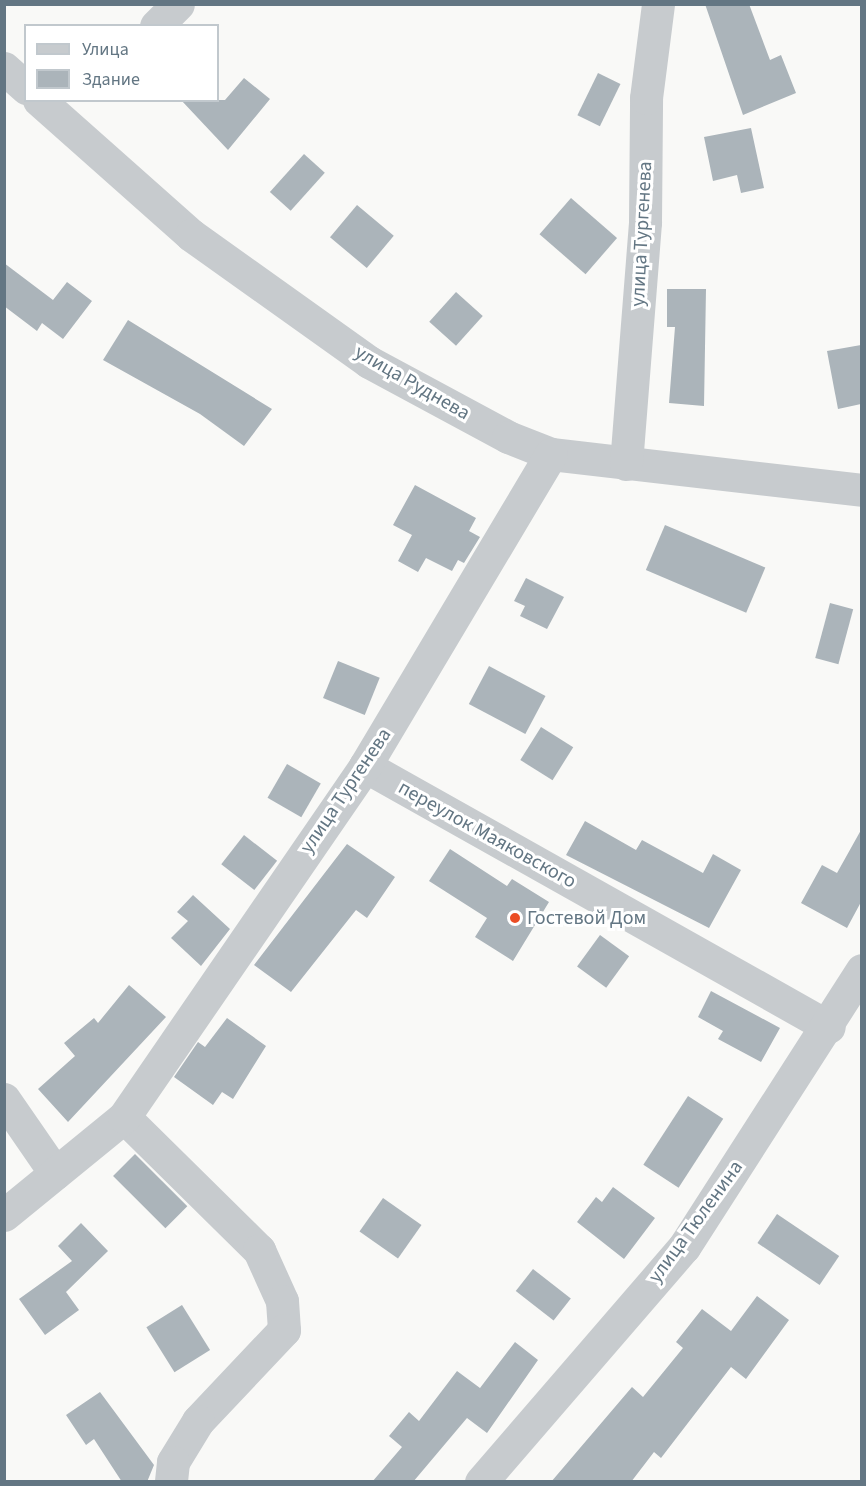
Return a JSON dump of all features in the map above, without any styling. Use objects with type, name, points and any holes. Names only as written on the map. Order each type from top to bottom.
[{"type":"street","points":[[158,24],[178,4]]},
{"type":"street","name":"улица Тургенева","points":[[626,464],[645,222],[646,98],[658,4]]},
{"type":"street","points":[[4,68],[24,86]]},
{"type":"street","name":"улица Руднева","points":[[58,106],[191,235],[369,362],[551,454],[861,490]]},
{"type":"street","name":"улица Тургенева","points":[[4,1215],[124,1117],[365,766],[551,454]]},
{"type":"street","name":"переулок Маяковского","points":[[365,766],[829,1027]]},
{"type":"street","name":"улица Тюленина","points":[[481,1482],[684,1247],[829,1027],[861,970]]},
{"type":"street","points":[[4,1099],[55,1173]]},
{"type":"street","points":[[124,1117],[260,1250],[282,1300],[284,1330],[198,1421],[173,1462],[171,1482]]},
{"type":"building","points":[[705,4],[749,4],[770,60],[781,55],[796,93],[743,115]]},
{"type":"building","points":[[598,73],[620,84],[600,126],[577,115]]},
{"type":"building","points":[[244,78],[270,99],[228,150],[183,102],[225,100]]},
{"type":"building","points":[[751,128],[764,188],[741,193],[737,175],[713,181],[704,137]]},
{"type":"building","points":[[304,154],[325,173],[291,211],[270,192]]},
{"type":"building","points":[[571,198],[617,238],[586,274],[540,234]]},
{"type":"building","points":[[357,205],[394,236],[367,268],[330,237]]},
{"type":"building","points":[[4,263],[53,300],[67,282],[92,301],[63,339],[42,323],[37,331],[4,306]]},
{"type":"building","points":[[667,289],[706,289],[704,406],[669,403],[675,327],[667,327]]},
{"type":"building","points":[[456,292],[483,316],[456,346],[429,322]]},
{"type":"building","points":[[128,320],[272,409],[244,446],[200,414],[103,360]]},
{"type":"building","points":[[861,345],[861,404],[838,409],[827,351]]},
{"type":"building","points":[[415,485],[476,518],[469,531],[480,537],[464,563],[458,560],[452,571],[426,558],[418,572],[398,561],[412,535],[393,525]]},
{"type":"building","points":[[665,525],[765,568],[746,613],[646,570]]},
{"type":"building","points":[[526,578],[564,597],[547,629],[520,616],[525,606],[514,601]]},
{"type":"building","points":[[830,603],[853,609],[838,664],[815,658]]},
{"type":"building","points":[[338,661],[380,678],[365,715],[323,698]]},
{"type":"building","points":[[489,666],[546,696],[525,734],[469,704]]},
{"type":"building","points":[[541,727],[573,747],[553,780],[520,760]]},
{"type":"building","points":[[287,764],[321,784],[301,817],[268,798]]},
{"type":"building","points":[[585,821],[636,850],[642,840],[703,873],[713,854],[741,870],[709,928],[566,855]]},
{"type":"building","points":[[861,830],[861,902],[847,928],[801,903],[822,865],[837,873]]},
{"type":"building","points":[[244,835],[277,861],[254,890],[221,864]]},
{"type":"building","points":[[347,844],[395,877],[367,918],[356,910],[291,992],[254,965]]},
{"type":"building","points":[[450,849],[507,886],[512,879],[549,902],[513,961],[475,937],[487,918],[429,881]]},
{"type":"building","points":[[193,895],[230,929],[201,966],[171,938],[188,921],[177,912]]},
{"type":"building","points":[[600,935],[629,956],[606,988],[577,967]]},
{"type":"building","points":[[129,985],[166,1017],[68,1122],[38,1089],[75,1056],[64,1043],[94,1018],[98,1023]]},
{"type":"building","points":[[711,991],[780,1028],[761,1062],[718,1039],[723,1031],[698,1017]]},
{"type":"building","points":[[227,1018],[266,1046],[233,1099],[222,1092],[213,1105],[174,1077],[198,1042],[205,1047]]},
{"type":"building","points":[[688,1096],[723,1119],[679,1188],[643,1165]]},
{"type":"building","points":[[135,1154],[187,1206],[165,1228],[113,1176]]},
{"type":"building","points":[[613,1187],[655,1218],[624,1259],[577,1222],[596,1197],[602,1202]]},
{"type":"building","points":[[383,1198],[422,1225],[398,1259],[359,1232]]},
{"type":"building","points":[[777,1214],[839,1256],[820,1285],[757,1243]]},
{"type":"building","points":[[81,1223],[108,1251],[66,1292],[79,1310],[45,1335],[19,1299],[72,1261],[58,1246]]},
{"type":"building","points":[[533,1269],[571,1299],[554,1321],[516,1291]]},
{"type":"building","points":[[757,1296],[789,1320],[746,1379],[731,1367],[661,1458],[654,1452],[631,1482],[551,1482],[632,1387],[643,1397],[683,1348],[676,1342],[702,1309],[731,1331]]},
{"type":"building","points":[[182,1305],[210,1350],[174,1372],[146,1327]]},
{"type":"building","points":[[515,1342],[538,1360],[487,1433],[467,1418],[413,1482],[372,1482],[402,1447],[389,1436],[409,1412],[419,1421],[457,1371],[480,1388]]},
{"type":"building","points":[[100,1392],[154,1465],[147,1482],[122,1482],[94,1439],[86,1445],[66,1415]]},
{"type":"place","name":"Гостевой Дом","points":[[515,918]]}]
